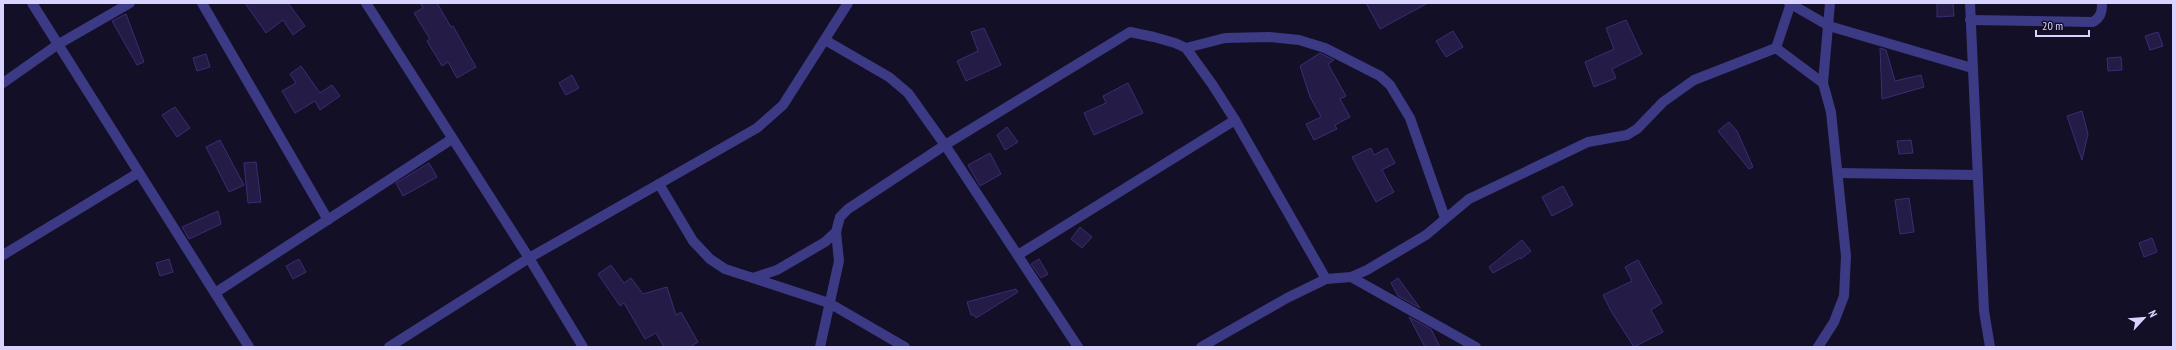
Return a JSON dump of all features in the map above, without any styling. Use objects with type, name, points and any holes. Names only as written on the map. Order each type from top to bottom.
[{"type":"street","points":[[32,3],[57,45],[249,347]]},
{"type":"street","points":[[3,83],[57,45],[130,3]]},
{"type":"street","points":[[202,3],[328,220]]},
{"type":"street","points":[[366,3],[529,258],[583,347]]},
{"type":"street","points":[[389,347],[529,258],[756,128],[783,105],[848,3]]},
{"type":"street","points":[[1776,48],[1790,3],[1829,26],[1972,68]]},
{"type":"street","points":[[1818,347],[1834,322],[1844,296],[1846,256],[1831,112],[1823,82],[1830,3]]},
{"type":"street","points":[[1970,3],[1984,311],[1990,347]]},
{"type":"street","points":[[1970,20],[2093,22],[2098,19],[2102,13],[2102,3]]},
{"type":"street","points":[[820,347],[839,261],[836,232],[840,217],[848,209],[945,145],[1130,32],[1141,33],[1186,48],[1212,84],[1235,120],[1326,279]]},
{"type":"street","points":[[1186,48],[1225,38],[1269,37],[1299,40],[1325,48],[1380,76],[1390,85],[1410,118],[1445,218]]},
{"type":"street","points":[[825,40],[889,77],[908,93],[945,145],[1078,347]]},
{"type":"street","points":[[1776,48],[1823,82]]},
{"type":"street","points":[[1201,347],[1287,298],[1326,279],[1351,277],[1386,260],[1426,235],[1469,199],[1588,142],[1627,135],[1637,128],[1663,102],[1694,80],[1776,48]]},
{"type":"street","points":[[1018,255],[1235,120]]},
{"type":"street","points":[[215,293],[452,139]]},
{"type":"street","points":[[3,255],[138,173]]},
{"type":"street","points":[[1838,173],[1977,175]]},
{"type":"street","points":[[659,184],[692,241],[710,259],[725,269],[829,303],[905,347]]},
{"type":"street","points":[[753,278],[777,270],[816,248],[836,232]]},
{"type":"street","points":[[1351,277],[1476,347]]},
{"type":"building","points":[[245,3],[288,3],[305,26],[293,35],[283,20],[266,33]]},
{"type":"building","points":[[420,3],[437,3],[451,27],[453,26],[476,67],[457,78],[448,62],[442,66],[427,41],[430,39],[414,13],[423,8]]},
{"type":"building","points":[[1366,3],[1428,3],[1380,29]]},
{"type":"building","points":[[1937,3],[1953,3],[1954,16],[1937,17]]},
{"type":"building","points":[[126,14],[144,62],[137,65],[112,21]]},
{"type":"building","points":[[1626,20],[1642,54],[1612,69],[1616,78],[1594,87],[1585,62],[1614,49],[1606,28]]},
{"type":"building","points":[[984,28],[1001,65],[966,81],[957,61],[978,51],[971,32]]},
{"type":"building","points":[[1453,31],[1463,47],[1446,57],[1436,41]]},
{"type":"building","points":[[2158,32],[2163,46],[2150,50],[2145,36]]},
{"type":"building","points":[[1880,48],[1886,50],[1895,81],[1921,75],[1924,87],[1882,99]]},
{"type":"building","points":[[1320,53],[1334,60],[1328,64],[1346,96],[1340,99],[1350,117],[1335,125],[1337,129],[1314,140],[1306,124],[1321,117],[1310,97],[1300,66]]},
{"type":"building","points":[[206,54],[210,67],[197,71],[193,58]]},
{"type":"building","points":[[2121,57],[2122,70],[2108,71],[2107,58]]},
{"type":"building","points":[[301,66],[320,93],[332,85],[340,96],[320,110],[315,101],[295,113],[282,91],[296,83],[290,74]]},
{"type":"building","points":[[572,75],[579,88],[566,95],[559,83]]},
{"type":"building","points":[[1128,83],[1143,113],[1094,135],[1084,113],[1106,103],[1103,96]]},
{"type":"building","points":[[175,107],[190,128],[177,137],[162,115]]},
{"type":"building","points":[[2082,111],[2088,134],[2082,160],[2067,116]]},
{"type":"building","points":[[1729,122],[1737,131],[1753,167],[1749,169],[1718,131]]},
{"type":"building","points":[[1007,127],[1018,142],[1005,150],[997,135]]},
{"type":"building","points":[[220,140],[244,185],[229,192],[206,147]]},
{"type":"building","points":[[1911,140],[1913,153],[1899,154],[1897,141]]},
{"type":"building","points":[[1371,148],[1374,155],[1387,148],[1395,163],[1382,170],[1394,192],[1376,202],[1352,157]]},
{"type":"building","points":[[990,153],[1001,174],[980,186],[968,165]]},
{"type":"building","points":[[256,162],[261,202],[248,203],[244,163]]},
{"type":"building","points":[[429,163],[437,177],[403,196],[396,183]]},
{"type":"building","points":[[1563,186],[1573,205],[1552,216],[1542,197]]},
{"type":"building","points":[[1909,198],[1914,232],[1900,234],[1895,200]]},
{"type":"building","points":[[218,211],[221,224],[189,239],[182,227]]},
{"type":"building","points":[[1080,227],[1092,237],[1082,248],[1071,239]]},
{"type":"building","points":[[2152,238],[2157,252],[2144,257],[2139,243]]},
{"type":"building","points":[[1522,240],[1531,251],[1521,259],[1520,258],[1493,273],[1489,267]]},
{"type":"building","points":[[169,259],[173,272],[160,276],[156,263]]},
{"type":"building","points":[[299,259],[306,272],[293,279],[286,266]]},
{"type":"building","points":[[1039,259],[1048,274],[1041,278],[1031,264]]},
{"type":"building","points":[[1638,260],[1662,303],[1651,310],[1663,332],[1634,347],[1611,311],[1603,295],[1632,281],[1625,267]]},
{"type":"building","points":[[611,265],[624,283],[631,278],[643,294],[667,287],[676,315],[681,312],[698,342],[690,347],[664,347],[656,333],[645,339],[624,303],[620,306],[598,274]]},
{"type":"building","points":[[1398,278],[1420,308],[1398,296],[1391,283]]},
{"type":"building","points":[[1016,289],[1018,292],[976,318],[974,315],[971,315],[967,302]]},
{"type":"building","points":[[1409,317],[1431,329],[1440,347],[1425,347]]}]
